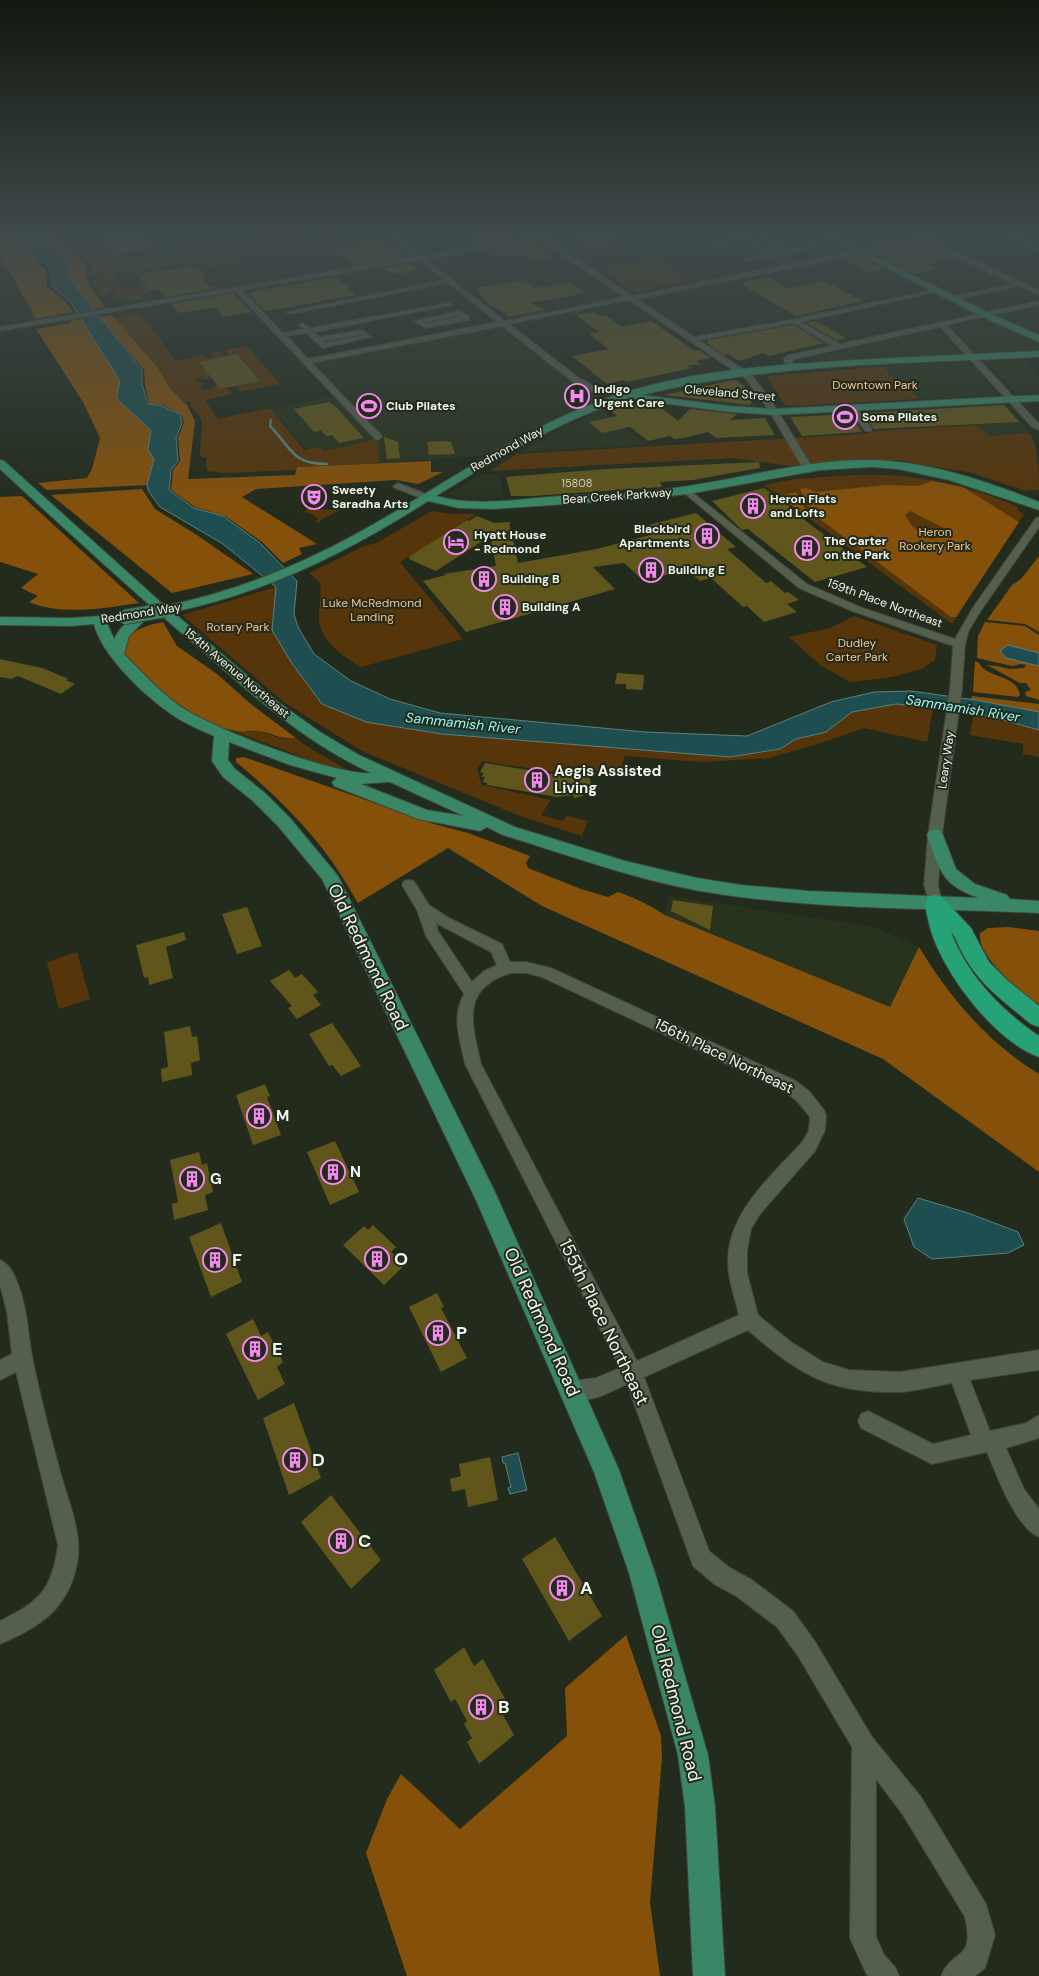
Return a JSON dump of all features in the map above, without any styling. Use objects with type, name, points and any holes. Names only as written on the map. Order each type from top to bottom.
[{"type":"highway","points":[[935,902],[964,933],[970,948],[988,974],[999,986],[1039,1018]]},
{"type":"highway","points":[[935,902],[941,932],[946,945],[969,982],[998,1016],[1039,1048]]},
{"type":"main road","points":[[1017,329],[1039,339]]},
{"type":"main road","name":"Redmond Way","points":[[165,610],[193,604],[267,582],[334,551],[543,429],[603,404],[629,396],[690,380],[742,372],[792,367],[1039,354]]},
{"type":"main road","name":"Cleveland Street","points":[[629,396],[736,410],[774,412],[1039,398]]},
{"type":"main road","name":"154th Avenue Northeast","points":[[0,463],[130,582],[273,705],[350,757],[509,831],[624,867],[717,887],[809,897],[1034,906]]},
{"type":"main road","name":"Bear Creek Parkway","points":[[426,497],[452,505],[481,506],[687,491],[772,474],[808,470],[909,468],[947,474],[1039,506]]},
{"type":"main road","points":[[117,654],[118,642],[131,620],[165,610]]},
{"type":"main road","points":[[100,620],[103,633],[117,654],[146,685],[172,708],[222,734],[296,761],[360,779],[392,777]]},
{"type":"main road","name":"Redmond Way","points":[[0,621],[34,623],[131,620]]},
{"type":"main road","name":"Old Redmond Road","points":[[222,734],[220,760],[224,767],[259,796],[284,822],[329,876],[486,1197],[606,1470],[630,1534],[686,1724],[696,1774],[700,1807],[709,1976]]},
{"type":"main road","points":[[296,761],[324,776],[424,815],[509,831]]},
{"type":"main road","points":[[935,835],[949,872],[956,879],[970,888],[1034,906]]},
{"type":"street","points":[[276,329],[378,437]]},
{"type":"street","points":[[282,335],[312,329]]},
{"type":"street","points":[[307,362],[477,329]]},
{"type":"street","points":[[511,329],[576,380],[588,386],[629,396]]},
{"type":"street","points":[[678,329],[754,382],[808,470]]},
{"type":"street","points":[[693,339],[748,329]]},
{"type":"street","points":[[808,329],[840,347]]},
{"type":"street","points":[[792,367],[787,361],[789,358],[922,329]]},
{"type":"street","points":[[946,329],[1037,426],[1034,430],[1039,437]]},
{"type":"street","points":[[308,330],[323,346],[368,337],[362,332],[318,340]]},
{"type":"street","points":[[588,386],[600,398],[603,404]]},
{"type":"street","points":[[852,408],[868,429]]},
{"type":"street","points":[[398,486],[426,497]]},
{"type":"street","name":"159th Place Northeast","points":[[687,491],[787,574],[808,589],[856,609],[959,644]]},
{"type":"street","name":"Leary Way","points":[[935,902],[931,885],[935,835],[952,721],[959,644],[964,630],[977,609],[1039,520]]},
{"type":"street","points":[[409,885],[424,909],[431,932],[471,991],[479,981],[497,972],[497,948],[444,922],[424,909]]},
{"type":"street","name":"156th Place Northeast","points":[[497,972],[519,966],[546,972],[790,1086],[803,1096],[818,1115],[817,1130],[809,1146],[754,1208],[743,1227],[738,1251],[738,1274],[750,1320]]},
{"type":"street","name":"155th Place Northeast","points":[[471,991],[464,1020],[473,1064],[633,1373],[701,1558],[722,1576],[751,1593],[785,1619],[806,1648],[864,1745],[912,1806],[977,1913],[982,1935],[976,1958],[954,1976]]},
{"type":"street","points":[[0,1269],[6,1276],[11,1291],[22,1360],[69,1545],[67,1570],[55,1595],[40,1612],[0,1633]]},
{"type":"street","points":[[572,1391],[597,1388],[750,1320],[784,1349],[818,1370],[849,1380],[900,1382],[1039,1360]]},
{"type":"street","points":[[0,1370],[22,1360]]},
{"type":"street","points":[[958,1373],[989,1442],[1017,1496],[1039,1526]]},
{"type":"street","points":[[868,1421],[932,1454],[1031,1432],[1039,1424]]},
{"type":"street","points":[[864,1745],[863,1938],[875,1964],[886,1976]]},
{"type":"shaded area","points":[[478,329],[512,329],[603,401],[495,455],[321,467],[272,409],[338,395],[307,362]]},
{"type":"shaded area","points":[[955,329],[1008,329],[1039,344],[1039,350],[974,352]]},
{"type":"shaded area","points":[[1027,329],[1039,329],[1039,335]]},
{"type":"shaded area","points":[[935,330],[941,331],[961,354],[813,362],[809,358]]},
{"type":"shaded area","points":[[1020,359],[1039,376],[1039,393],[1016,394],[989,364],[995,360]]},
{"type":"shaded area","points":[[965,362],[973,366],[997,396],[918,399],[909,389],[892,377],[883,366]]},
{"type":"shaded area","points":[[1004,404],[1030,433],[990,436],[976,425],[979,424],[965,406]]},
{"type":"shaded area","points":[[600,409],[647,445],[520,452]]},
{"type":"shaded area","points":[[499,474],[504,499],[468,500],[448,494],[479,475]]},
{"type":"shaded area","points":[[669,896],[874,927],[919,947],[890,1007],[665,915]]},
{"type":"green space","points":[[36,329],[88,329],[120,381],[117,396],[151,430],[148,450],[154,459],[147,485],[47,490],[38,483],[87,478],[92,469],[100,438],[83,402]]},
{"type":"green space","points":[[110,329],[124,329],[158,368],[169,387],[187,405],[195,421],[188,479],[295,475],[297,467],[431,461],[431,472],[443,472],[418,484],[396,480],[256,489],[242,497],[317,544],[299,548],[302,554],[283,563],[262,542],[225,516],[195,507],[171,490],[173,470],[180,461],[178,438],[184,422],[181,414],[163,405],[149,404],[144,370]]},
{"type":"green space","points":[[125,329],[153,329],[176,361],[203,355],[207,359],[213,358],[209,353],[219,351],[223,356],[229,355],[225,350],[247,346],[280,384],[241,392],[236,386],[260,381],[237,354],[199,362],[212,379],[196,379],[198,382],[204,383],[201,386],[204,390],[212,388],[217,384],[220,389],[227,388],[232,394],[205,400],[218,419],[270,408],[304,450],[320,447],[324,451],[377,439],[380,463],[297,467],[296,470],[223,473],[207,471],[206,458],[200,456],[202,422],[199,415],[189,405],[192,402],[185,402],[169,387],[158,368]]},
{"type":"green space","name":"Downtown Park","points":[[890,366],[885,368],[892,377],[896,377],[903,384],[906,384],[905,382],[923,387],[910,390],[919,399],[788,406],[785,405],[766,376]]},
{"type":"green space","points":[[976,425],[990,436],[1030,433],[1037,453],[1039,490],[1025,491],[972,473],[898,460],[856,460],[790,466],[733,458],[490,471],[517,454],[863,434],[875,431]]},
{"type":"green space","name":"Heron Rookery Park","points":[[853,475],[896,476],[937,481],[997,498],[1017,506],[1018,510],[1024,514],[952,624],[764,485],[795,479]]},
{"type":"green space","name":"Heron Rookery Park","points":[[932,481],[963,487],[1019,522],[956,617],[951,617],[813,514],[800,489],[807,488],[815,492],[886,485],[918,486]],"holes":[[[910,511],[946,529],[949,536],[931,539],[912,526],[905,515]]]},
{"type":"green space","points":[[142,489],[155,509],[197,535],[253,574],[172,593],[51,495]]},
{"type":"green space","points":[[796,492],[811,520],[779,496]]},
{"type":"green space","points":[[22,496],[139,603],[98,609],[69,610],[55,609],[29,602],[38,596],[21,588],[38,574],[0,562],[0,497]]},
{"type":"green space","points":[[351,504],[356,507],[349,505],[319,521],[321,524],[314,521],[319,519],[307,512],[301,513],[311,508],[312,510],[341,509],[341,506]]},
{"type":"green space","name":"Luke McRedmond Landing","points":[[432,511],[450,514],[476,514],[400,562],[463,639],[361,667],[340,653],[323,634],[319,618],[320,583],[309,573],[364,546],[376,543]]},
{"type":"green space","points":[[1039,556],[1039,632],[1025,624],[987,620],[1012,585],[1021,579]]},
{"type":"green space","name":"Rotary Park","points":[[276,587],[272,630],[322,704],[780,749],[796,739],[826,732],[852,712],[896,704],[933,708],[927,742],[864,728],[769,758],[702,762],[625,756],[619,775],[591,770],[552,772],[482,761],[477,770],[482,785],[551,800],[541,815],[563,821],[567,816],[588,821],[582,836],[520,816],[362,751],[285,703],[182,615]]},
{"type":"green space","name":"Dudley Carter Park","points":[[854,616],[937,645],[935,660],[922,669],[892,677],[850,682],[820,665],[789,637],[830,628]]},
{"type":"green space","points":[[163,622],[177,646],[217,674],[252,705],[296,738],[285,738],[259,731],[238,732],[221,727],[174,701],[145,677],[124,653],[126,638],[143,627]]},
{"type":"green space","points":[[985,622],[1025,626],[1039,635],[1039,653],[1007,645],[1007,658],[1039,666],[1039,700],[1026,696],[1025,692],[1031,690],[1026,683],[1020,683],[987,665],[1009,669],[1024,668],[1026,665],[1012,666],[977,658],[978,636]]},
{"type":"green space","points":[[975,661],[989,672],[1010,681],[1018,689],[1020,695],[1018,697],[973,692]]},
{"type":"green space","points":[[972,696],[1039,704],[1039,712],[971,699]]},
{"type":"green space","points":[[974,712],[1039,730],[1039,757],[1023,754],[1023,744],[970,735]]},
{"type":"green space","points":[[259,731],[283,739],[296,738],[353,773],[326,766],[236,732]]},
{"type":"green space","points":[[244,757],[530,856],[526,863],[528,868],[581,889],[608,897],[618,892],[624,894],[665,915],[890,1007],[919,947],[944,984],[971,1018],[1020,1062],[1039,1074],[1039,1172],[883,1059],[542,906],[448,848],[358,903],[335,865],[311,834],[274,795],[236,762],[236,758]]},
{"type":"green space","points":[[1008,927],[1039,931],[1039,1005],[1012,983],[985,953],[980,933],[988,928]]},
{"type":"green space","points":[[77,952],[90,999],[59,1009],[47,962]]},
{"type":"green space","points":[[626,1635],[661,1736],[662,1757],[650,1903],[660,1976],[407,1976],[366,1853],[387,1799],[401,1774],[460,1829],[567,1736],[565,1688]]},
{"type":"water","name":"Sammamish River","points":[[88,329],[110,329],[142,370],[142,384],[148,404],[162,406],[180,414],[182,423],[176,438],[178,461],[171,470],[169,490],[194,508],[223,516],[260,543],[297,581],[294,614],[298,627],[314,654],[351,681],[390,699],[440,713],[645,732],[747,736],[831,702],[874,692],[911,691],[976,700],[1039,712],[1039,730],[974,712],[896,704],[852,712],[826,732],[796,739],[780,749],[730,757],[442,734],[366,722],[322,704],[291,662],[272,630],[276,587],[223,544],[160,507],[149,492],[147,485],[154,459],[148,450],[151,430],[119,401],[117,396],[120,381]]},
{"type":"water","points":[[1008,645],[1039,653],[1039,666],[1006,658],[1000,651]]},
{"type":"water","points":[[918,1198],[968,1213],[1018,1232],[1024,1245],[1008,1253],[932,1259],[914,1247],[904,1219]]},
{"type":"water","points":[[518,1453],[527,1490],[510,1494],[508,1488],[511,1487],[502,1457]]},
{"type":"building","points":[[595,329],[663,329],[695,351],[699,350],[711,358],[696,361],[701,364],[686,366],[692,368],[626,382],[624,380],[607,384],[572,356],[609,349],[589,334],[599,332]]},
{"type":"building","points":[[770,329],[801,329],[824,343],[769,356],[763,353],[740,361],[728,354],[724,355],[707,343],[708,340]]},
{"type":"building","points":[[817,329],[830,329],[846,338],[837,340]]},
{"type":"building","points":[[237,354],[260,381],[220,389],[199,362]]},
{"type":"building","points":[[733,380],[738,381],[746,388],[752,403],[749,405],[664,395]]},
{"type":"building","points":[[329,402],[336,407],[364,438],[339,443],[332,435],[326,436],[321,430],[314,432],[294,409]]},
{"type":"building","points":[[641,402],[656,404],[678,421],[690,409],[737,414],[730,420],[765,418],[775,435],[716,438],[708,432],[684,438],[674,439],[670,436],[648,441],[630,427],[602,433],[589,422],[617,416],[609,410]]},
{"type":"building","points":[[1004,405],[1019,422],[874,429],[862,413]]},
{"type":"building","points":[[850,414],[862,432],[802,436],[790,417]]},
{"type":"building","points":[[384,437],[398,442],[400,458],[387,459]]},
{"type":"building","points":[[427,442],[451,442],[455,454],[429,455]]},
{"type":"building","points":[[759,462],[760,468],[693,480],[660,482],[662,487],[532,496],[511,496],[506,477],[606,469]]},
{"type":"building","name":"The Carter on the Park","points":[[764,488],[867,567],[815,582],[748,529],[742,530],[712,501]]},
{"type":"building","points":[[696,513],[736,547],[727,549],[766,583],[771,581],[785,593],[788,592],[799,600],[787,604],[797,612],[764,622],[747,606],[743,607],[711,578],[700,581],[687,569],[644,581],[624,563],[593,567],[615,589],[466,632],[423,581],[446,575],[443,574],[496,566],[490,536],[436,571],[408,557],[467,520],[469,521],[477,516],[494,523],[512,522],[509,523],[518,563],[597,549],[650,535],[641,527]]},
{"type":"building","points":[[0,659],[42,668],[69,679],[66,680],[75,684],[61,694],[18,676],[11,679],[0,677]]},
{"type":"building","points":[[617,673],[644,675],[643,690],[626,689],[626,684],[615,684]]},
{"type":"building","name":"Aegis Assisted Living","points":[[485,763],[553,774],[587,771],[594,791],[588,791],[583,796],[574,798],[573,795],[557,797],[487,785],[487,783],[483,782],[485,777],[481,777],[484,773],[480,772]]},
{"type":"building","points":[[673,900],[713,906],[710,930],[671,911]]},
{"type":"building","points":[[247,907],[262,946],[237,954],[222,914]]},
{"type":"building","points":[[184,932],[186,940],[166,947],[173,978],[149,985],[148,977],[144,978],[136,945]]},
{"type":"building","points":[[289,970],[295,978],[302,974],[318,992],[313,995],[321,1005],[297,1019],[288,1008],[292,1006],[270,981]]},
{"type":"building","points":[[332,1023],[361,1066],[341,1076],[332,1065],[329,1066],[309,1034]]},
{"type":"building","points":[[190,1026],[192,1037],[197,1036],[200,1060],[191,1063],[192,1075],[162,1082],[161,1069],[168,1067],[164,1032]]},
{"type":"building","name":"M","points":[[265,1084],[270,1096],[267,1097],[281,1135],[253,1145],[236,1095]]},
{"type":"building","name":"N","points":[[335,1141],[359,1192],[330,1205],[307,1152]]},
{"type":"building","name":"G","points":[[199,1152],[202,1165],[207,1163],[213,1192],[205,1195],[208,1210],[174,1220],[172,1204],[178,1202],[170,1160]]},
{"type":"building","name":"F","points":[[221,1223],[242,1282],[211,1297],[189,1237]]},
{"type":"building","name":"O","points":[[373,1225],[396,1247],[391,1252],[405,1265],[384,1285],[343,1245],[364,1226],[368,1230]]},
{"type":"building","name":"P","points":[[437,1293],[444,1307],[441,1308],[467,1358],[441,1372],[409,1307]]},
{"type":"building","name":"E","points":[[253,1319],[261,1336],[268,1332],[283,1362],[277,1367],[285,1384],[258,1400],[226,1334]]},
{"type":"building","name":"D","points":[[294,1403],[321,1478],[289,1495],[263,1418]]},
{"type":"building","points":[[490,1457],[498,1500],[468,1507],[465,1489],[452,1492],[450,1479],[461,1476],[459,1464]]},
{"type":"building","name":"C","points":[[331,1495],[381,1560],[351,1589],[301,1522]]},
{"type":"building","name":"A","points":[[555,1537],[602,1616],[569,1641],[522,1559]]},
{"type":"building","name":"B","points":[[464,1647],[474,1666],[483,1659],[508,1704],[500,1710],[514,1735],[479,1764],[467,1742],[472,1738],[464,1724],[467,1721],[455,1699],[451,1702],[434,1670]]},
{"type":"waterway","points":[[271,420],[270,426],[299,458],[315,463],[327,464]]},
{"type":"place","name":"Indigo Urgent Care","points":[[577,396]]},
{"type":"place","name":"Club Pilates","points":[[369,406]]},
{"type":"place","name":"Soma Pilates","points":[[845,417]]},
{"type":"place","name":"Sweety Saradha Arts","points":[[314,497]]},
{"type":"place","name":"Heron Flats and Lofts","points":[[753,506]]},
{"type":"place","name":"Blackbird Apartments","points":[[707,536]]},
{"type":"place","name":"Hyatt House - Redmond","points":[[456,542]]},
{"type":"place","name":"The Carter on the Park","points":[[807,548]]},
{"type":"place","name":"Building E","points":[[651,570]]},
{"type":"place","name":"Building B","points":[[484,579]]},
{"type":"place","name":"Building A","points":[[505,607]]},
{"type":"place","name":"Aegis Assisted Living","points":[[537,780]]},
{"type":"place","name":"M","points":[[259,1116]]},
{"type":"place","name":"N","points":[[333,1172]]},
{"type":"place","name":"G","points":[[192,1179]]},
{"type":"place","name":"O","points":[[377,1259]]},
{"type":"place","name":"F","points":[[215,1260]]},
{"type":"place","name":"P","points":[[438,1333]]},
{"type":"place","name":"E","points":[[255,1349]]},
{"type":"place","name":"D","points":[[295,1460]]},
{"type":"place","name":"C","points":[[341,1541]]},
{"type":"place","name":"A","points":[[562,1588]]},
{"type":"place","name":"B","points":[[481,1707]]}]
